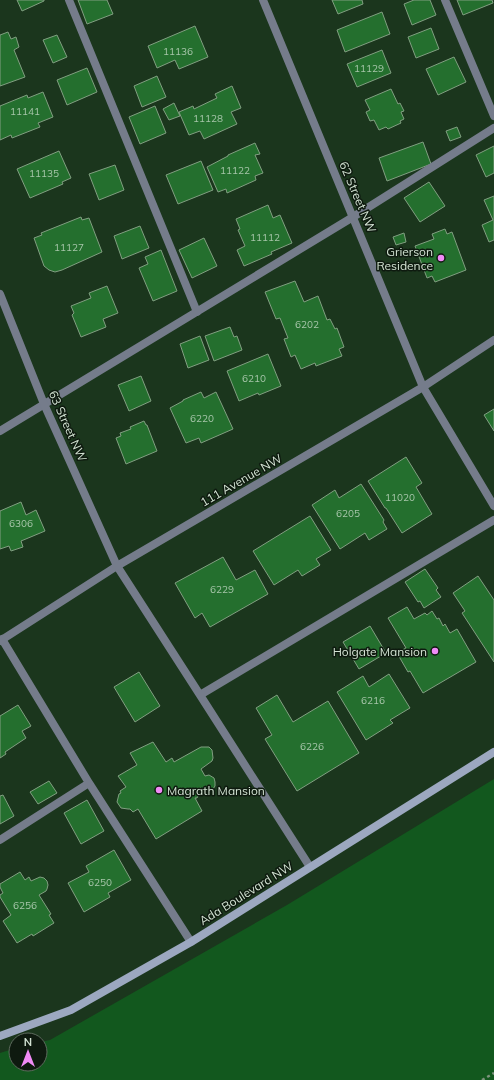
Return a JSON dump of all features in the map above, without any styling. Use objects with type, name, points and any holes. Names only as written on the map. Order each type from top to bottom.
[{"type":"street","points":[[69,0],[197,312]]},
{"type":"street","name":"62 Street NW","points":[[262,0],[424,388],[494,506]]},
{"type":"street","points":[[445,0],[494,116]]},
{"type":"street","points":[[0,431],[353,217],[494,128]]},
{"type":"street","name":"63 Street NW","points":[[0,294],[44,404],[117,566],[310,867]]},
{"type":"street","name":"111 Avenue NW","points":[[1,640],[117,566],[424,388],[494,340]]},
{"type":"street","points":[[200,696],[494,520]]},
{"type":"street","points":[[1,640],[89,783],[190,942]]},
{"type":"street","name":"Ada Boulevard NW","points":[[0,1036],[71,1010],[190,942],[494,752]]},
{"type":"street","points":[[0,840],[89,783]]},
{"type":"path","points":[[482,1080],[494,1073]]},
{"type":"green space","points":[[494,779],[494,1080],[0,1080],[0,1053],[8,1050],[8,1072],[48,1072],[48,1040],[287,905]]},
{"type":"building","points":[[17,0],[44,0],[44,1],[22,11]]},
{"type":"building","points":[[78,0],[107,0],[113,14],[87,24]]},
{"type":"building","points":[[332,0],[362,0],[363,4],[338,14]]},
{"type":"building","points":[[414,0],[430,0],[436,15],[412,25],[404,4]]},
{"type":"building","points":[[457,0],[492,0],[493,3],[463,15]]},
{"type":"building","points":[[382,12],[390,34],[345,52],[337,30]]},
{"type":"building","points":[[195,26],[208,57],[179,69],[175,60],[157,68],[148,46]]},
{"type":"building","points":[[431,28],[439,49],[416,58],[408,37]]},
{"type":"building","points":[[8,32],[11,39],[16,37],[19,47],[14,50],[25,77],[0,86],[0,35]]},
{"type":"building","points":[[57,35],[67,57],[53,63],[43,40]]},
{"type":"building","points":[[382,50],[391,73],[357,87],[347,64]]},
{"type":"building","points":[[454,57],[466,82],[438,95],[426,69]]},
{"type":"building","points":[[87,68],[97,92],[67,105],[57,80]]},
{"type":"building","points":[[157,76],[166,97],[142,107],[134,86]]},
{"type":"building","points":[[232,86],[241,108],[231,112],[237,124],[204,139],[200,131],[189,135],[179,112],[193,106],[194,109],[217,98],[215,94]]},
{"type":"building","points":[[391,89],[398,104],[400,103],[404,111],[401,112],[404,119],[400,121],[401,123],[388,129],[386,127],[379,130],[374,120],[370,121],[366,112],[370,110],[365,100]]},
{"type":"building","points":[[43,92],[53,117],[38,123],[40,127],[12,138],[11,135],[0,140],[0,106],[27,95],[28,98]]},
{"type":"building","points":[[174,103],[180,116],[169,120],[163,109]]},
{"type":"building","points":[[155,106],[166,133],[140,144],[129,117]]},
{"type":"building","points":[[457,127],[461,137],[450,141],[446,131]]},
{"type":"building","points":[[423,142],[431,164],[387,181],[379,158]]},
{"type":"building","points":[[255,143],[260,154],[255,155],[263,173],[255,176],[256,180],[227,193],[226,189],[218,192],[207,167],[228,155]]},
{"type":"building","points":[[494,146],[494,173],[486,177],[476,155]]},
{"type":"building","points":[[59,151],[71,178],[62,182],[63,184],[30,198],[17,169]]},
{"type":"building","points":[[201,161],[213,190],[178,204],[166,175]]},
{"type":"building","points":[[115,165],[124,190],[99,200],[89,174]]},
{"type":"building","points":[[429,182],[445,206],[420,222],[404,198]]},
{"type":"building","points":[[494,196],[494,240],[489,242],[482,225],[493,220],[484,200]]},
{"type":"building","points":[[268,205],[273,218],[280,215],[292,243],[271,252],[272,254],[244,266],[237,250],[245,246],[238,230],[240,229],[236,219]]},
{"type":"building","points":[[81,217],[82,220],[89,218],[102,252],[62,270],[55,272],[49,270],[44,266],[34,238],[42,235],[41,233]]},
{"type":"building","points":[[140,226],[149,248],[122,259],[114,236]]},
{"type":"building","name":"Grierson Residence","points":[[445,229],[447,234],[452,232],[466,270],[435,282],[432,276],[427,278],[415,246],[434,239],[432,234]]},
{"type":"building","points":[[404,233],[406,242],[396,245],[393,237]]},
{"type":"building","points":[[204,238],[217,266],[192,278],[179,250]]},
{"type":"building","points":[[161,250],[177,291],[153,301],[139,268],[148,264],[145,257]]},
{"type":"building","points":[[295,281],[304,302],[318,296],[327,320],[330,319],[335,329],[337,328],[344,347],[339,349],[342,356],[316,366],[315,363],[301,369],[295,355],[291,357],[284,339],[288,338],[280,318],[276,319],[265,292]]},
{"type":"building","points":[[107,286],[118,313],[103,319],[106,327],[81,337],[72,315],[74,313],[71,306],[91,298],[89,293]]},
{"type":"building","points":[[230,327],[234,337],[237,336],[242,350],[214,361],[205,336]]},
{"type":"building","points":[[200,336],[209,360],[188,368],[180,344]]},
{"type":"building","points":[[268,354],[281,386],[239,401],[227,371]]},
{"type":"building","points":[[141,376],[151,401],[129,411],[118,385]]},
{"type":"building","points":[[201,392],[204,398],[216,392],[233,429],[201,443],[199,438],[186,443],[170,408]]},
{"type":"building","points":[[494,409],[494,431],[484,415]]},
{"type":"building","points":[[144,421],[157,451],[126,464],[116,438],[121,436],[120,433],[131,429],[130,427]]},
{"type":"building","points":[[406,457],[422,483],[416,487],[432,514],[402,533],[368,481]]},
{"type":"building","points":[[361,484],[384,520],[383,522],[387,529],[369,540],[365,533],[340,549],[312,505],[335,490],[339,498]]},
{"type":"building","points":[[21,502],[26,515],[36,510],[45,531],[21,541],[23,547],[11,551],[9,546],[0,549],[0,511]]},
{"type":"building","points":[[310,516],[331,550],[316,559],[320,565],[302,576],[298,570],[274,585],[253,551]]},
{"type":"building","points":[[223,557],[236,580],[255,570],[268,594],[210,627],[202,613],[195,618],[175,583]]},
{"type":"building","points":[[425,569],[438,588],[436,590],[441,597],[424,608],[420,601],[418,602],[405,582]]},
{"type":"building","points":[[478,576],[494,600],[494,662],[462,613],[465,611],[453,593]]},
{"type":"building","name":"Holgate Mansion","points":[[407,607],[414,619],[425,613],[427,615],[432,611],[437,619],[439,618],[443,626],[445,624],[450,633],[457,629],[476,662],[423,693],[397,653],[406,648],[388,618]]},
{"type":"building","points":[[370,626],[386,653],[359,669],[343,642]]},
{"type":"building","points":[[139,672],[160,706],[135,722],[114,687]]},
{"type":"building","points":[[389,674],[410,708],[390,720],[393,723],[366,740],[337,692],[363,676],[369,687]]},
{"type":"building","points":[[277,695],[293,722],[328,701],[359,753],[297,791],[265,739],[272,735],[256,708]]},
{"type":"building","points":[[18,705],[31,726],[22,731],[26,738],[5,752],[6,754],[0,758],[0,716]]},
{"type":"building","name":"Magrath Mansion","points":[[153,742],[166,762],[172,758],[174,762],[201,747],[209,747],[212,750],[212,761],[201,769],[205,776],[209,775],[214,778],[215,782],[213,789],[209,791],[204,791],[201,788],[197,789],[198,796],[195,798],[202,811],[156,839],[138,809],[133,812],[130,809],[121,808],[117,802],[119,794],[121,793],[120,791],[126,787],[118,776],[137,765],[130,753]]},
{"type":"building","points":[[49,781],[57,793],[38,804],[30,792]]},
{"type":"building","points":[[3,795],[14,816],[0,824],[0,796]]},
{"type":"building","points":[[87,800],[104,831],[81,844],[64,813]]},
{"type":"building","points":[[114,850],[131,880],[108,893],[110,897],[84,912],[68,883],[89,872],[86,866]]},
{"type":"building","points":[[20,872],[25,880],[29,877],[31,881],[40,877],[47,881],[48,885],[46,891],[39,895],[51,914],[49,915],[54,923],[33,936],[32,934],[17,943],[3,921],[11,915],[0,897],[3,893],[0,884]]},
{"type":"place","name":"Grierson Residence","points":[[441,258]]},
{"type":"place","name":"Holgate Mansion","points":[[435,651]]},
{"type":"place","name":"Magrath Mansion","points":[[159,790]]}]
